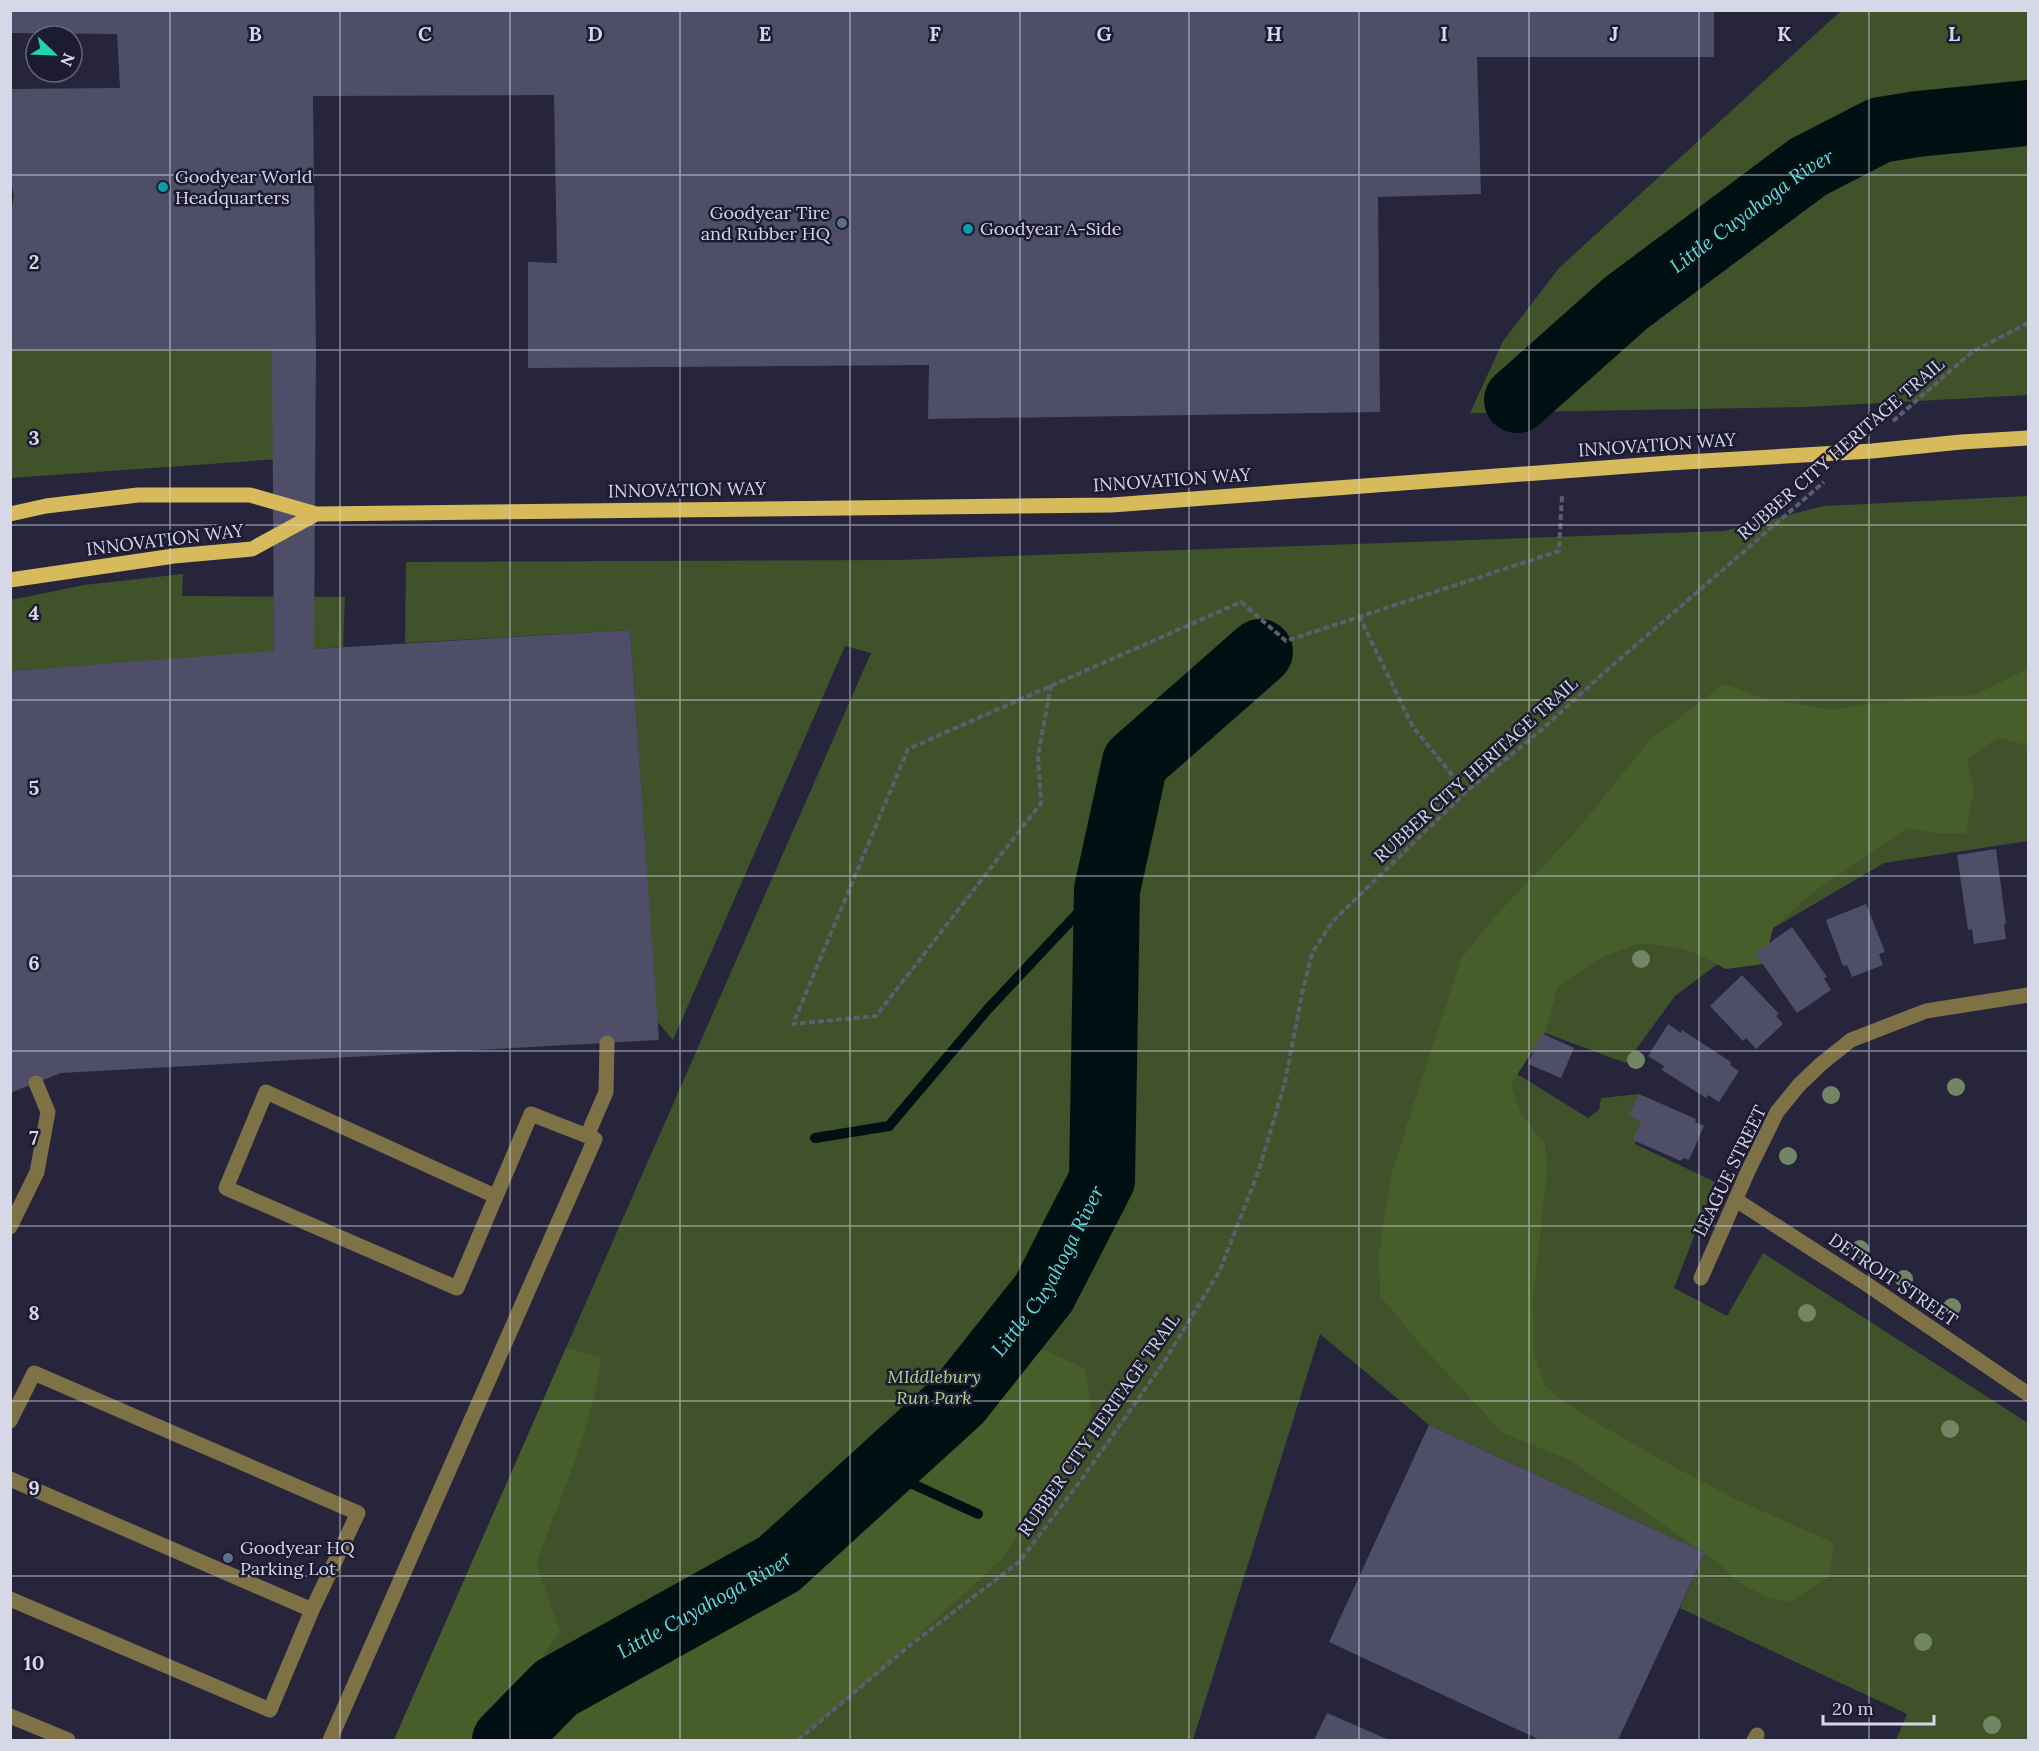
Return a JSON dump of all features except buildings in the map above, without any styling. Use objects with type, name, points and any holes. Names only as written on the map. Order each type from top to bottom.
[{"type":"main road","name":"INNOVATION WAY","points":[[10,514],[46,506],[138,495],[250,495],[316,514],[1112,505],[2028,438]]},
{"type":"main road","name":"INNOVATION WAY","points":[[10,580],[174,556],[252,549],[316,514]]},
{"type":"street","name":"LEAGUE STREET","points":[[1701,1278],[1777,1112],[1799,1085],[1821,1064],[1851,1040],[1926,1011],[2028,995]]},
{"type":"street","points":[[587,1136],[606,1092],[607,1043]]},
{"type":"street","points":[[10,1227],[37,1172],[48,1112],[36,1083]]},
{"type":"street","points":[[330,1740],[595,1139],[531,1114],[457,1288],[226,1188],[266,1092],[495,1196]]},
{"type":"street","name":"DETROIT STREET","points":[[1736,1200],[1868,1285],[2028,1394]]},
{"type":"street","points":[[10,1420],[34,1373],[358,1513],[312,1610],[270,1710],[10,1599]]},
{"type":"street","points":[[10,1479],[312,1610]]},
{"type":"street","points":[[10,1716],[68,1740]]},
{"type":"path","name":"RUBBER CITY HERITAGE TRAIL","points":[[1892,422],[1972,352],[2028,323]]},
{"type":"path","points":[[1052,685],[1038,756],[1041,803],[876,1016],[793,1024],[909,749],[1052,685],[1241,602],[1286,641],[1558,551],[1564,471]]},
{"type":"path","name":"RUBBER CITY HERITAGE TRAIL","points":[[798,1740],[909,1646],[1019,1562],[1091,1467],[1164,1362],[1220,1270],[1259,1170],[1286,1082],[1312,953],[1333,921],[1467,792],[1830,477]]},
{"type":"path","points":[[1359,616],[1413,727],[1467,792]]},
{"type":"green space","points":[[1842,10],[2028,11],[2028,395],[1807,407],[1470,413],[1503,341],[1559,268]]},
{"type":"green space","points":[[11,349],[274,349],[279,459],[11,478]]},
{"type":"green space","name":"MIddlebury Run Park","points":[[2028,496],[2028,841],[1884,863],[1739,948],[1675,996],[1626,1063],[1545,1033],[1517,1074],[1588,1118],[1599,1110],[1601,1098],[1639,1094],[1630,1117],[1642,1122],[1635,1144],[1715,1182],[1674,1288],[1727,1316],[1763,1253],[2028,1423],[2028,1740],[1896,1740],[1907,1714],[1680,1608],[1705,1553],[1429,1425],[1320,1334],[1193,1740],[394,1740],[871,653],[845,646],[673,1040],[657,1021],[630,630],[405,643],[406,562],[898,560],[1724,531],[1824,506]]},
{"type":"green space","points":[[183,574],[182,596],[345,597],[343,647],[11,671],[11,600],[84,585]]},
{"type":"green space","points":[[2028,669],[2028,746],[1998,737],[1967,760],[1974,789],[1966,834],[1935,833],[1908,828],[1812,893],[1773,928],[1764,964],[1726,969],[1680,948],[1639,943],[1598,959],[1558,986],[1545,1032],[1511,1084],[1521,1114],[1545,1144],[1547,1171],[1533,1300],[1534,1351],[1544,1384],[1560,1399],[1667,1463],[1731,1497],[1834,1543],[1830,1576],[1788,1603],[1768,1597],[1739,1583],[1716,1561],[1570,1460],[1503,1433],[1422,1346],[1380,1296],[1379,1254],[1391,1174],[1461,959],[1499,912],[1574,834],[1649,741],[1724,684],[1763,698],[1831,710],[1918,697],[1974,695]]},
{"type":"green space","points":[[566,1348],[601,1357],[591,1411],[583,1437],[536,1563],[560,1632],[529,1676],[497,1709],[477,1740],[394,1740]]},
{"type":"green space","points":[[1042,1349],[1085,1369],[1092,1416],[1003,1558],[868,1681],[798,1740],[530,1740],[547,1714],[588,1684],[740,1605],[784,1576],[835,1536],[859,1525],[960,1435]]},
{"type":"waterway","name":"Little Cuyahoga River","points":[[1517,400],[1626,303],[1808,167],[1880,130],[2028,113]]},
{"type":"waterway","name":"Little Cuyahoga River","points":[[505,1740],[556,1688],[779,1564],[959,1400],[1044,1293],[1102,1180],[1107,890],[1135,762],[1260,652]]},
{"type":"waterway","points":[[815,1138],[889,1126],[987,1010],[1108,881]]},
{"type":"waterway","points":[[882,1470],[978,1514]]},
{"type":"place","name":"Goodyear World Headquarters","points":[[163,187]]},
{"type":"place","name":"Goodyear Tire and Rubber HQ","points":[[842,223]]},
{"type":"place","name":"Goodyear A-Side","points":[[968,229]]},
{"type":"place","name":"Goodyear HQ Parking Lot","points":[[228,1558]]}]
